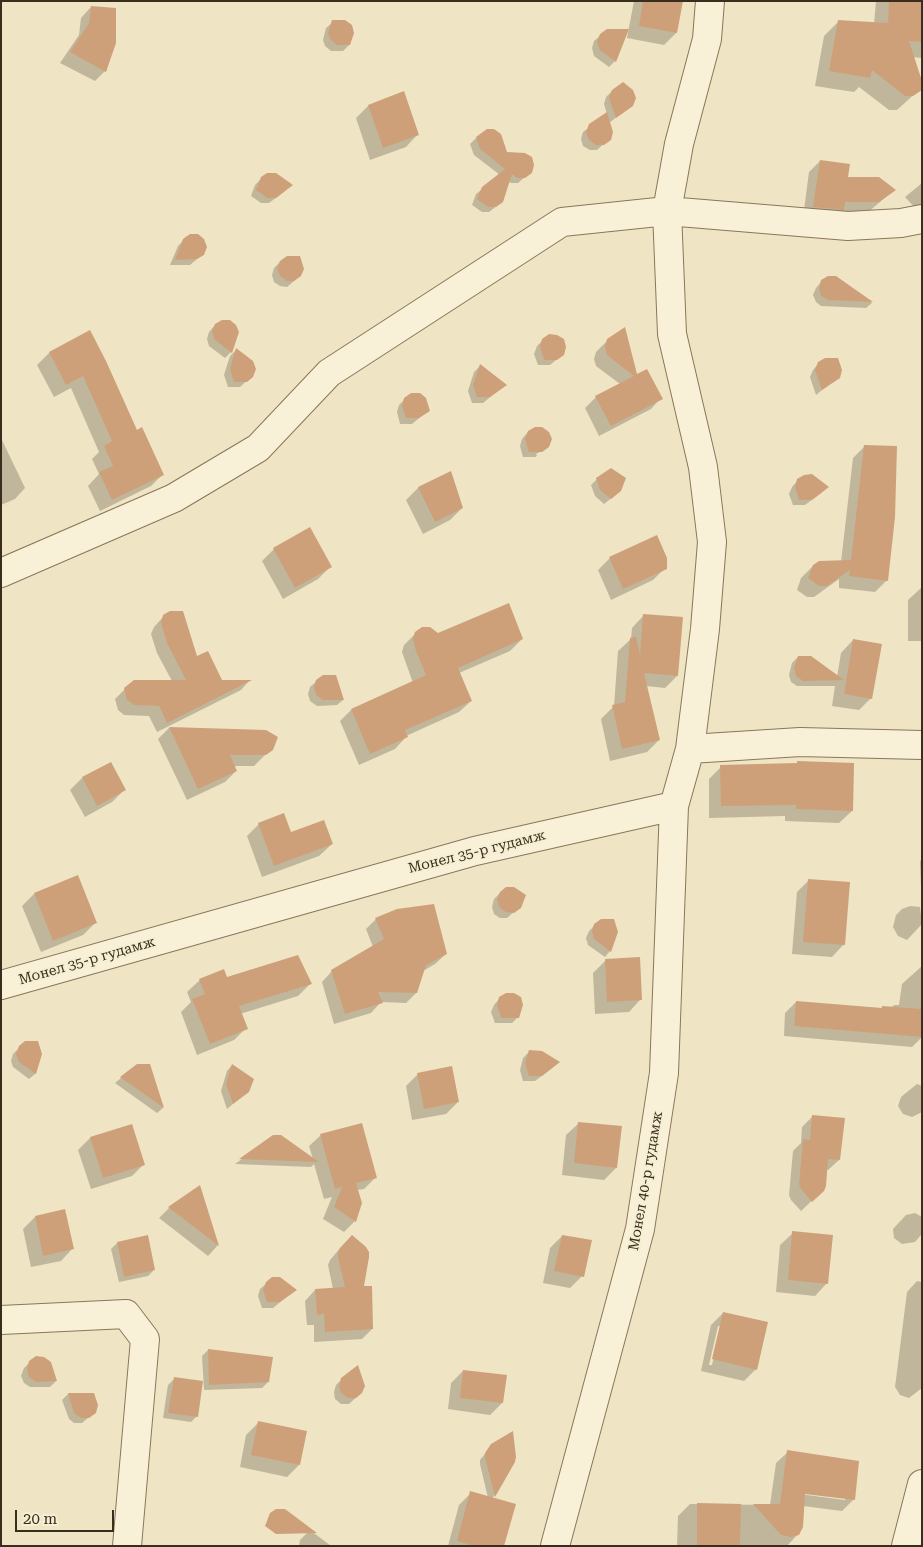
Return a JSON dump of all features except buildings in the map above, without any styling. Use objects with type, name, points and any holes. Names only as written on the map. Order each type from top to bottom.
[{"type":"street","points":[[674,806],[690,749],[705,629],[712,542],[703,467],[672,334],[667,211],[679,144],[707,39],[710,1]]},
{"type":"street","points":[[1,572],[174,498],[258,448],[329,372],[562,222],[667,211],[848,226],[901,223],[922,218]]},
{"type":"street","points":[[690,749],[800,742],[922,745]]},
{"type":"street","name":"Монел 35-р гудамж","points":[[1,985],[475,851],[674,806]]},
{"type":"street","name":"Монел 40-р гудамж","points":[[555,1546],[640,1230],[664,1073],[674,806]]},
{"type":"street","points":[[1,1320],[126,1314],[145,1339],[127,1546]]},
{"type":"street","points":[[906,1546],[922,1484]]}]
